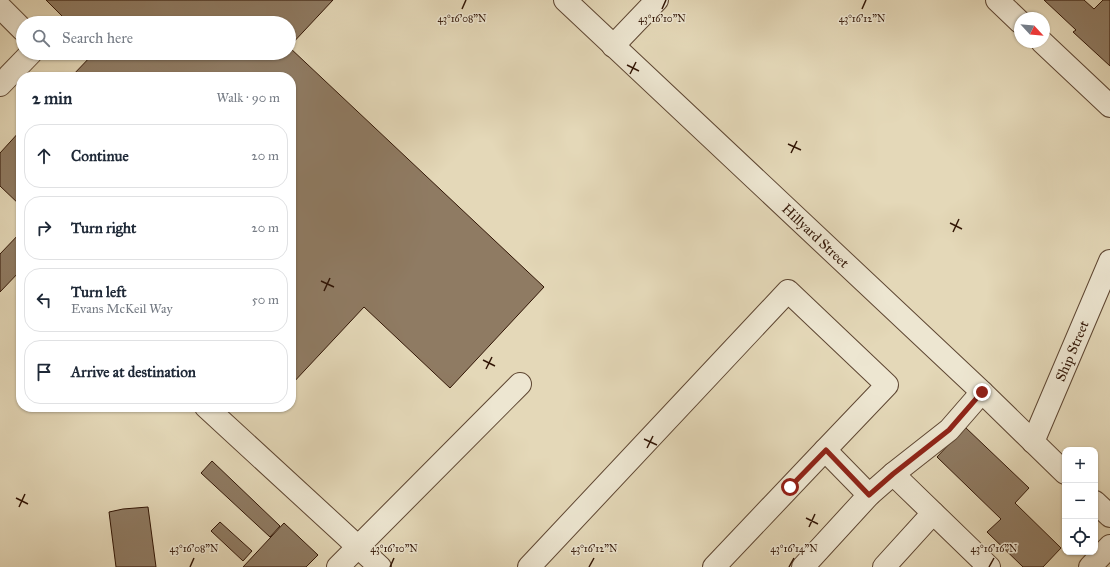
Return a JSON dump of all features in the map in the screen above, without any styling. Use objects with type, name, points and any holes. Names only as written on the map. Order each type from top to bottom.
[{"type":"street","name":"Hillyard Street","points":[[565,0],[982,392],[1062,470]]},
{"type":"street","points":[[613,46],[656,0]]},
{"type":"street","points":[[1000,1],[1014,16]]},
{"type":"street","points":[[0,7],[16,23]]},
{"type":"street","points":[[1048,48],[1110,106]]},
{"type":"street","points":[[0,85],[24,60]]},
{"type":"street","name":"Ship Street","points":[[1033,442],[1110,260]]},
{"type":"street","points":[[529,567],[788,291],[887,385],[714,567]]},
{"type":"street","points":[[338,567],[520,384]]},
{"type":"street","points":[[803,567],[869,495],[949,430],[982,392]]},
{"type":"street","points":[[211,412],[380,567]]},
{"type":"street","points":[[826,450],[869,495]]},
{"type":"street","points":[[893,474],[989,567]]},
{"type":"street","points":[[1098,505],[1110,516]]},
{"type":"street","points":[[884,567],[933,513]]},
{"type":"street","points":[[1090,567],[1110,546]]},
{"type":"building","points":[[46,0],[333,0],[296,40],[296,16],[62,16]]},
{"type":"building","points":[[1044,0],[1084,0],[1094,9],[1103,0],[1110,0],[1110,66],[1073,32],[1076,30]]},
{"type":"building","points":[[296,54],[544,287],[450,388],[364,307],[296,380],[296,72],[76,72],[87,60],[296,60]]},
{"type":"building","points":[[16,135],[16,201],[0,186],[0,153]]},
{"type":"building","points":[[16,237],[16,275],[0,292],[0,254]]},
{"type":"building","points":[[965,427],[1029,488],[1015,503],[1061,548],[1043,567],[1023,567],[987,532],[1001,519],[937,457]]},
{"type":"building","points":[[212,461],[280,526],[270,537],[201,473]]},
{"type":"building","points":[[148,507],[156,567],[116,567],[109,512]]},
{"type":"building","points":[[220,522],[252,551],[243,561],[211,531]]},
{"type":"building","points":[[284,523],[318,555],[306,567],[243,567]]},
{"type":"route","points":[[790,487],[826,450],[869,495],[949,430],[982,392]]}]
